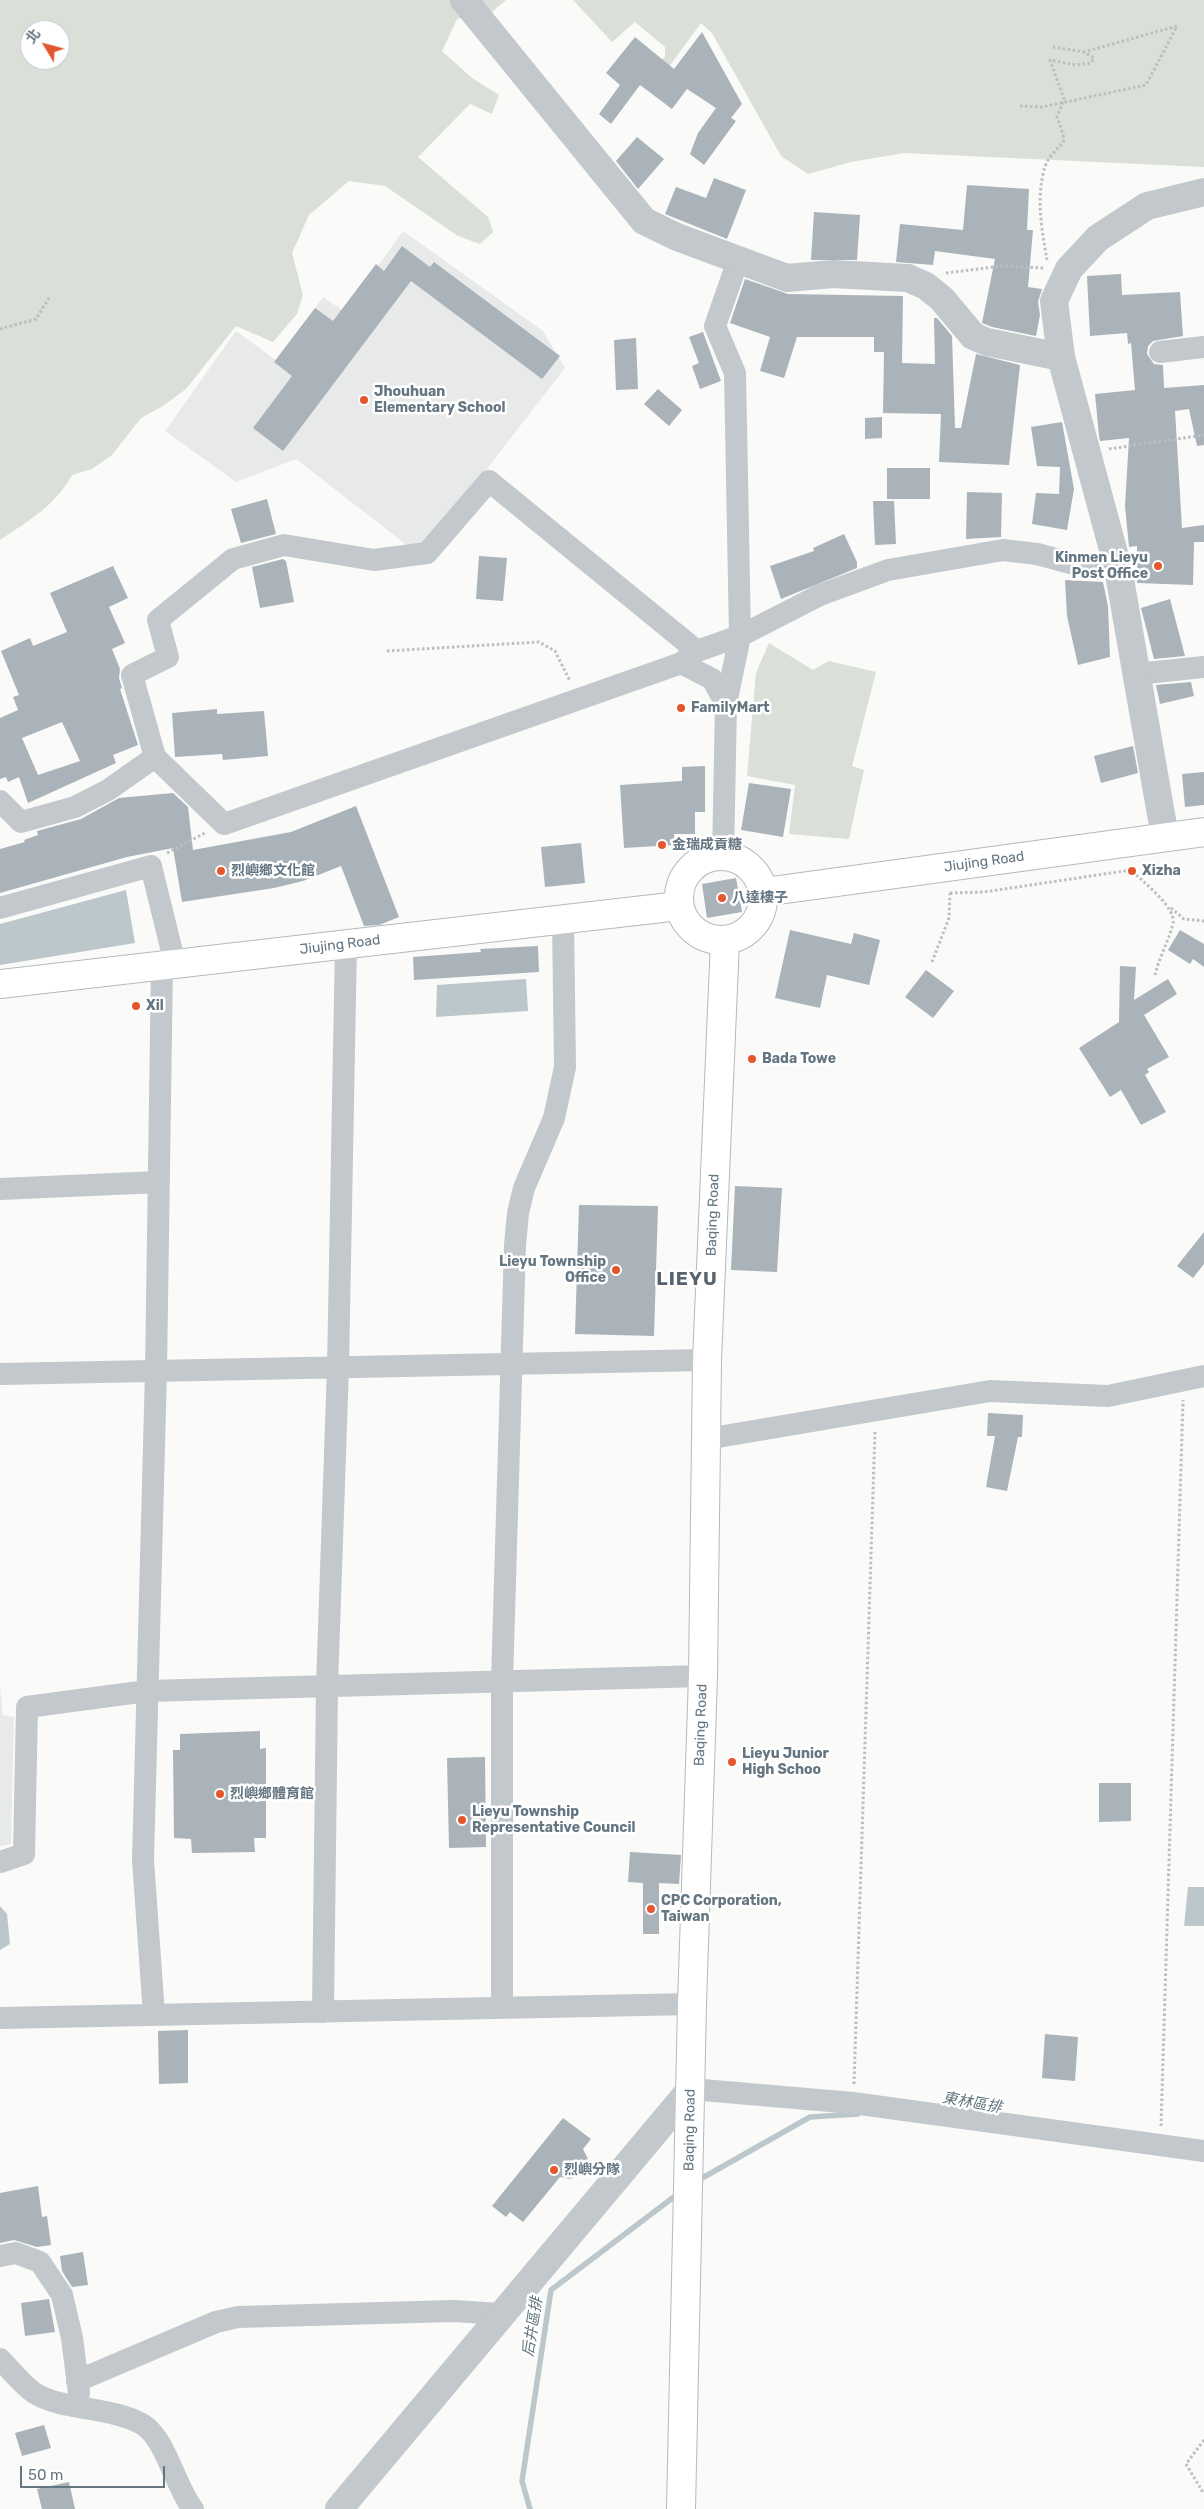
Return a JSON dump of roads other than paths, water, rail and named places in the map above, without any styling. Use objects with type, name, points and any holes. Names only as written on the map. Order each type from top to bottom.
[{"type":"main road","name":"Jiujing Road","points":[[764,892],[949,880],[1204,832]]},
{"type":"main road","points":[[723,856],[745,863],[754,871],[764,892],[763,906],[754,924],[738,937],[725,941],[712,940],[691,928],[679,906],[682,881],[689,870],[710,857],[723,856]]},
{"type":"main road","name":"Jiujing Road","points":[[0,984],[679,906]]},
{"type":"main road","name":"Baqing Road","points":[[682,2509],[692,2004],[703,1676],[707,1360],[725,941]]},
{"type":"street","points":[[464,0],[644,221],[677,237],[787,278],[832,274],[908,278],[926,286],[942,299],[973,336],[986,342],[1061,357]]},
{"type":"street","points":[[1165,838],[1118,568],[1061,357],[1054,301],[1069,268],[1098,238],[1147,206],[1204,192]]},
{"type":"street","points":[[723,856],[726,704],[740,636],[735,374],[715,326],[738,260]]},
{"type":"street","points":[[1160,352],[1204,347]]},
{"type":"street","points":[[726,704],[712,678],[689,657],[489,481],[426,553],[374,560],[284,545],[233,559],[158,620],[168,657],[132,674],[155,757],[224,824],[579,699],[689,657],[740,636],[820,595],[897,568],[1003,550],[1037,554],[1094,569],[1118,568]]},
{"type":"street","points":[[1136,674],[1204,666]]},
{"type":"street","points":[[0,801],[21,822],[75,807],[108,790],[155,757]]},
{"type":"street","points":[[0,908],[152,866],[169,965],[159,1182],[143,1860],[154,2015]]},
{"type":"street","points":[[502,2008],[502,1681],[510,1364],[518,1213],[524,1188],[554,1118],[565,1067],[562,920]]},
{"type":"street","points":[[323,2012],[327,1686],[338,1367],[346,944]]},
{"type":"street","points":[[0,1189],[159,1182]]},
{"type":"street","points":[[0,1374],[707,1360]]},
{"type":"street","points":[[706,1439],[990,1391],[1108,1396],[1194,1378]]},
{"type":"street","points":[[0,1862],[24,1854],[27,1707],[147,1691],[703,1676]]},
{"type":"street","points":[[0,2018],[692,2004]]},
{"type":"street","points":[[339,2509],[500,2314],[691,2089],[853,2103],[1204,2150]]},
{"type":"street","points":[[0,2256],[16,2253],[40,2262],[62,2295],[72,2338],[80,2406]]},
{"type":"street","points":[[77,2380],[216,2322],[238,2317],[454,2311],[500,2314]]},
{"type":"street","points":[[0,2359],[35,2394],[52,2400],[96,2408],[144,2425],[162,2446],[185,2500],[193,2509]]},
{"type":"waterway","name":"東林區排","points":[[697,2181],[810,2117],[858,2114]]},
{"type":"waterway","name":"后井區排","points":[[530,2509],[522,2481],[551,2290],[679,2193]]},
{"type":"place","name":"Jhouhuan Elementary School","points":[[364,400]]},
{"type":"place","name":"Kinmen Lieyu Post Office","points":[[1158,566]]},
{"type":"place","name":"FamilyMart","points":[[681,708]]},
{"type":"place","name":"金瑞成貢糖","points":[[662,845]]},
{"type":"place","name":"烈嶼鄉文化館","points":[[221,871]]},
{"type":"place","name":"Xizha","points":[[1132,871]]},
{"type":"place","name":"八達樓子","points":[[722,898]]},
{"type":"place","name":"Xil","points":[[136,1006]]},
{"type":"place","name":"Bada Towe","points":[[752,1059]]},
{"type":"place","name":"Lieyu Township Office","points":[[616,1270]]},
{"type":"place","name":"Lieyu Junior High Schoo","points":[[732,1762]]},
{"type":"place","name":"烈嶼鄉體育館","points":[[220,1794]]},
{"type":"place","name":"Lieyu Township Representative Council","points":[[462,1820]]},
{"type":"place","name":"CPC Corporation, Taiwan","points":[[651,1909]]},
{"type":"place","name":"烈嶼分隊","points":[[554,2170]]},
{"type":"district","name":"LIEYU","points":[[687,1280]]}]
